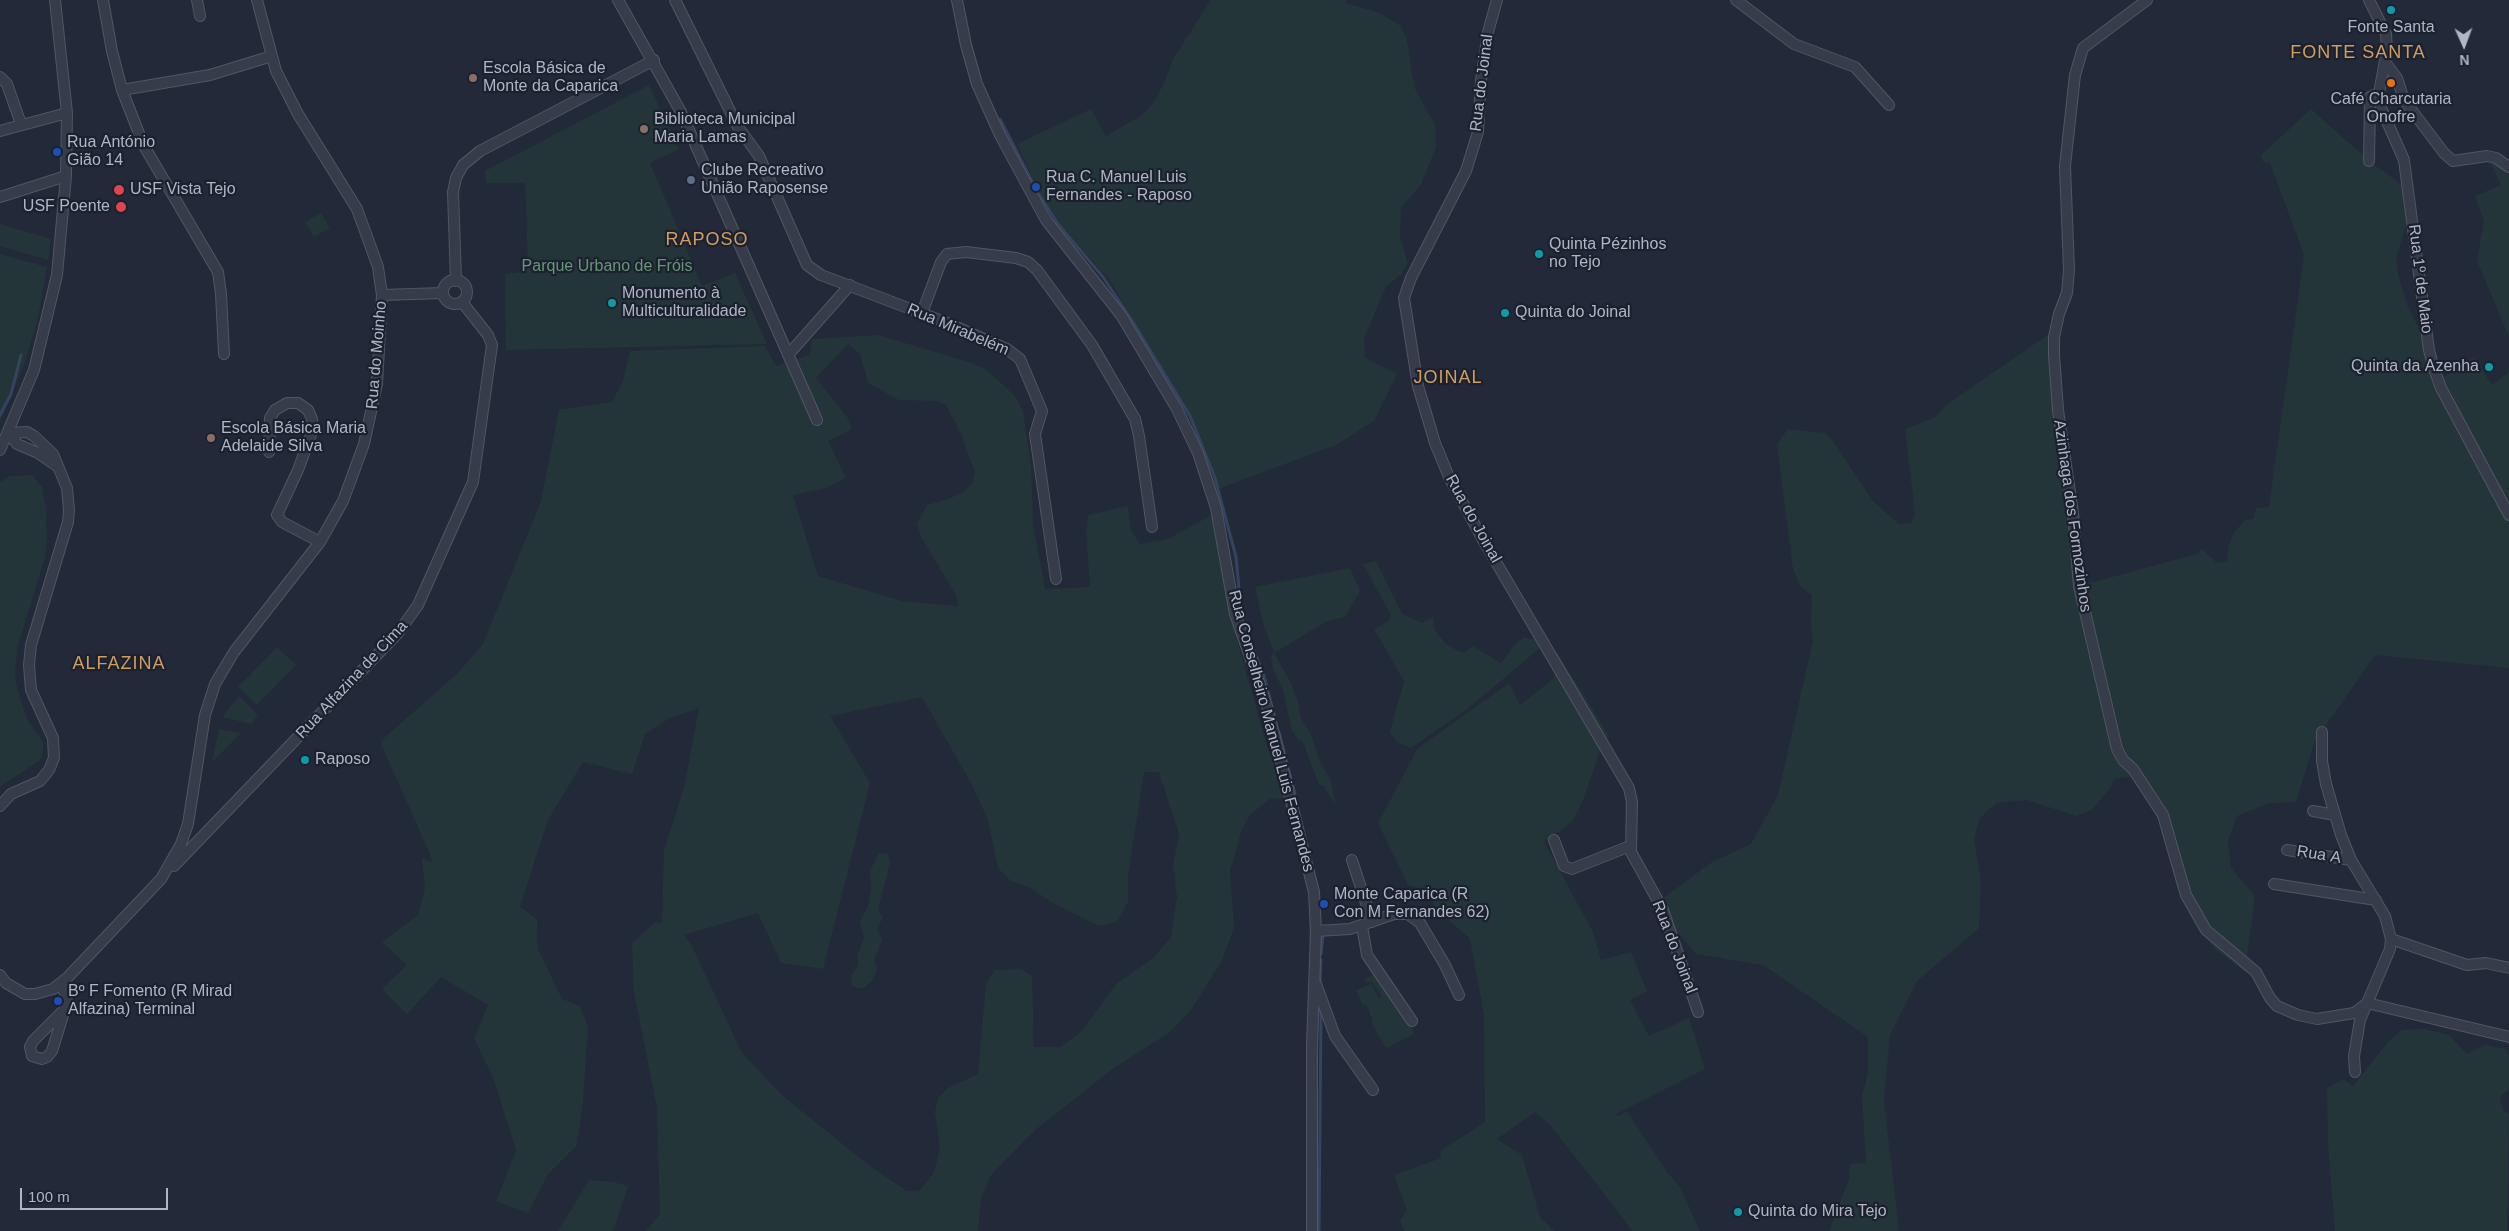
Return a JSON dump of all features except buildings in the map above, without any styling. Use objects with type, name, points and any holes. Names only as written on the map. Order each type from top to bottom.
[{"type":"street","points":[[0,450],[9,433],[34,370],[57,276],[66,176],[67,113],[55,0]]},
{"type":"street","points":[[103,0],[112,51],[122,90],[144,146],[218,272],[222,294],[224,354]]},
{"type":"street","points":[[196,0],[200,16]]},
{"type":"street","name":"Rua do Moinho","points":[[161,879],[181,844],[188,824],[205,715],[215,684],[227,661],[320,542],[345,496],[364,444],[377,384],[382,295],[378,267],[362,218],[298,114],[272,56],[257,0]]},
{"type":"street","points":[[618,0],[654,60],[690,134],[817,420]]},
{"type":"street","name":"Rua Mirabelém","points":[[675,0],[738,128],[759,156],[804,261],[816,273],[922,313],[1007,349],[1016,355],[1022,364],[1042,410],[1035,434],[1056,579]]},
{"type":"street","name":"Rua Conselheiro Manuel Luis Fernandes","points":[[957,0],[966,45],[977,84],[1000,135],[1037,206],[1056,234],[1121,315],[1177,409],[1198,454],[1219,523],[1238,627],[1267,706],[1314,892],[1316,931],[1312,1231]]},
{"type":"street","name":"Rua do Joinal","points":[[1497,0],[1488,32],[1480,80],[1478,132],[1466,171],[1412,278],[1404,298],[1418,386],[1435,443],[1449,477],[1483,540],[1629,788],[1632,802],[1631,852],[1662,910],[1698,1012]]},
{"type":"street","points":[[1736,0],[1794,44],[1854,66],[1889,105]]},
{"type":"street","name":"Azinhaga dos Formozinhos","points":[[2147,0],[2084,48],[2074,75],[2065,166],[2069,270],[2067,293],[2059,314],[2054,337],[2054,355],[2058,410],[2073,513],[2079,586],[2117,749],[2164,815],[2186,894],[2206,930],[2256,972],[2270,998],[2277,1006],[2298,1015],[2317,1019],[2354,1013],[2366,1003]]},
{"type":"street","points":[[2369,0],[2386,34],[2385,62],[2379,93],[2370,97],[2369,161]]},
{"type":"street","points":[[122,90],[210,76],[272,56]]},
{"type":"street","points":[[456,280],[452,192],[456,178],[463,165],[480,151],[654,60]]},
{"type":"street","points":[[2385,62],[2397,78],[2404,100],[2444,153],[2453,160],[2487,156],[2496,158],[2509,167]]},
{"type":"street","points":[[0,77],[7,84],[21,124]]},
{"type":"street","name":"Rua 1º de Maio","points":[[2379,93],[2381,108],[2399,146],[2406,174],[2429,350],[2434,369],[2445,396],[2509,515]]},
{"type":"street","points":[[0,131],[67,113]]},
{"type":"street","points":[[0,197],[66,176]]},
{"type":"street","points":[[922,313],[941,262],[947,254],[966,252],[1016,258],[1028,262],[1037,270],[1092,344],[1135,419],[1152,527]]},
{"type":"street","points":[[456,280],[463,283],[467,291],[462,302],[454,304],[448,302],[443,293],[446,284],[456,280]]},
{"type":"street","points":[[788,355],[850,286]]},
{"type":"street","points":[[382,295],[443,293]]},
{"type":"street","name":"Rua Alfazina de Cima","points":[[161,879],[398,634],[418,605],[469,492],[477,453],[492,345],[488,335],[462,302]]},
{"type":"street","points":[[269,452],[270,418],[275,410],[287,403],[298,403],[308,410],[312,419],[313,429],[298,470],[277,515],[282,522],[320,542]]},
{"type":"street","points":[[0,806],[8,796],[40,781],[51,767],[55,754],[53,738],[31,690],[29,664],[31,645],[68,522],[69,498],[53,454],[27,432],[9,433]]},
{"type":"street","points":[[9,433],[17,444],[48,458],[59,468]]},
{"type":"street","points":[[2322,732],[2324,777],[2335,815],[2352,860],[2388,923],[2391,939],[2390,948],[2366,1003],[2356,1037],[2355,1072]]},
{"type":"street","points":[[2313,811],[2335,815]]},
{"type":"street","points":[[1554,840],[1564,866],[1572,869],[1630,846]]},
{"type":"street","name":"Rua A","points":[[2287,850],[2352,860]]},
{"type":"street","points":[[1352,860],[1372,922]]},
{"type":"street","points":[[0,975],[6,984],[25,994],[44,992],[60,984],[161,879]]},
{"type":"street","points":[[2274,884],[2376,900]]},
{"type":"street","points":[[1316,931],[1362,926],[1400,913],[1408,914],[1416,918],[1445,964],[1458,995]]},
{"type":"street","points":[[1362,926],[1368,955],[1412,1021]]},
{"type":"street","points":[[2391,939],[2467,965],[2486,963],[2509,968]]},
{"type":"street","points":[[1315,981],[1335,1036],[1373,1090]]},
{"type":"street","points":[[60,984],[66,997],[65,1009],[52,1051],[47,1057],[42,1059],[32,1056],[30,1047],[33,1041],[65,1009]]},
{"type":"street","points":[[2366,1003],[2509,1037]]},
{"type":"green space","points":[[1211,0],[1346,0],[1346,3],[1380,13],[1401,26],[1407,40],[1414,87],[1435,125],[1436,147],[1421,185],[1401,207],[1400,237],[1408,263],[1401,274],[1386,287],[1364,338],[1365,358],[1397,374],[1374,421],[1336,445],[1207,493],[1199,438],[1191,416],[1110,281],[1059,223],[1038,190],[1017,144],[1091,109],[1106,136],[1141,116],[1154,102],[1173,59]]},
{"type":"green space","name":"Parque Urbano de Fróis","points":[[649,85],[679,149],[650,163],[702,286],[735,273],[767,344],[506,350],[505,274],[522,272],[528,266],[525,183],[486,183],[485,171]]},
{"type":"green space","points":[[2311,109],[2369,161],[2408,189],[2411,208],[2396,259],[2398,273],[2407,305],[2444,377],[2474,357],[2492,385],[2509,372],[2509,668],[2375,655],[2315,741],[2296,802],[2269,803],[2237,816],[2228,841],[2231,868],[2255,896],[2245,972],[2214,948],[2194,922],[2176,885],[2162,823],[2135,776],[2114,779],[2111,787],[2092,810],[2076,816],[2027,800],[1997,803],[1986,812],[1979,820],[1974,839],[1981,880],[1979,928],[1917,981],[1890,1035],[1884,1101],[1899,1231],[1829,1231],[1849,1179],[1850,1164],[1866,1163],[1862,1096],[1868,1071],[1868,1037],[1763,965],[1696,954],[1654,905],[1712,862],[1751,844],[1778,795],[1813,641],[1811,623],[1812,595],[1801,587],[1793,569],[1777,444],[1788,429],[1825,433],[1833,441],[1873,501],[1899,524],[1912,523],[1915,513],[1905,429],[1934,418],[1949,403],[2049,334],[2054,337],[2079,586],[2197,554],[2202,549],[2217,563],[2227,561],[2229,545],[2235,531],[2245,520],[2254,519],[2256,508],[2269,507],[2304,255],[2270,163],[2263,162],[2261,155]]},
{"type":"green space","points":[[2487,156],[2509,167],[2509,337],[2477,261],[2484,221],[2475,196],[2501,185]]},
{"type":"green space","points":[[321,213],[330,228],[314,237],[305,222]]},
{"type":"green space","points":[[0,224],[51,239],[48,260],[0,246]]},
{"type":"green space","points":[[0,254],[47,267],[38,318],[26,359],[0,423]]},
{"type":"green space","points":[[878,335],[972,363],[987,370],[1015,396],[1023,411],[1031,466],[1033,523],[1045,589],[1088,587],[1090,585],[1086,534],[1088,515],[1128,506],[1131,530],[1140,544],[1168,539],[1212,515],[1230,615],[1266,743],[1286,799],[1310,898],[1312,940],[1309,939],[1309,898],[1283,798],[1270,799],[1250,815],[1241,832],[1230,872],[1234,928],[1221,962],[1191,1010],[1170,1032],[1114,1068],[1035,1130],[991,1175],[981,1199],[978,1231],[646,1231],[660,1214],[657,1108],[634,992],[632,943],[654,923],[662,922],[664,850],[684,788],[699,708],[670,718],[645,734],[632,774],[583,762],[548,820],[520,907],[537,919],[538,949],[562,999],[580,1006],[588,1026],[583,1101],[577,1145],[548,1174],[528,1213],[496,1201],[516,1150],[494,1080],[474,1038],[488,1005],[441,977],[407,1014],[382,989],[407,965],[382,942],[418,915],[425,888],[422,858],[432,862],[381,744],[384,738],[458,673],[483,644],[541,501],[559,410],[612,402],[623,381],[630,351],[765,346],[776,366],[810,355],[812,339]],"holes":[[[848,344],[860,354],[868,383],[899,400],[938,401],[946,405],[961,434],[975,473],[972,484],[965,491],[951,498],[927,505],[917,524],[921,537],[956,595],[958,606],[902,601],[818,576],[793,495],[826,488],[846,478],[828,441],[852,429],[847,417],[816,378]],[[922,697],[971,783],[988,820],[998,868],[1011,881],[1029,887],[1051,902],[1099,926],[1117,922],[1128,902],[1128,876],[1144,772],[1159,772],[1179,834],[1173,866],[1177,897],[1171,937],[1153,958],[1116,984],[1081,1032],[1060,1047],[1034,1047],[1032,976],[1021,969],[994,970],[986,984],[978,1074],[948,1088],[938,1098],[935,1112],[940,1147],[934,1173],[920,1190],[907,1191],[870,1166],[783,1096],[742,1053],[692,946],[684,935],[758,913],[781,963],[823,969],[870,783],[830,716]]]},
{"type":"green space","points":[[32,475],[42,487],[46,509],[47,540],[45,557],[18,645],[15,671],[16,683],[26,717],[43,742],[43,752],[40,760],[0,787],[0,482],[11,476]]},
{"type":"green space","points":[[1376,561],[1402,614],[1422,623],[1433,617],[1434,629],[1446,644],[1458,651],[1465,652],[1473,646],[1501,663],[1517,642],[1524,638],[1536,640],[1540,648],[1466,710],[1411,748],[1397,742],[1390,732],[1404,681],[1374,629],[1389,621],[1391,615],[1363,564]]},
{"type":"green space","points":[[1350,568],[1360,591],[1345,617],[1327,621],[1274,653],[1290,681],[1298,701],[1301,719],[1310,732],[1320,761],[1331,781],[1335,805],[1323,785],[1319,785],[1302,740],[1299,741],[1292,731],[1283,690],[1274,671],[1271,657],[1274,652],[1264,627],[1255,587]]},
{"type":"green space","points":[[277,647],[296,665],[257,705],[238,687]]},
{"type":"green space","points":[[1557,652],[1609,736],[1601,748],[1583,800],[1572,822],[1544,842],[1593,932],[1601,960],[1631,952],[1647,991],[1630,1000],[1649,1036],[1689,1018],[1705,1069],[1616,1114],[1619,1116],[1627,1111],[1667,1172],[1680,1187],[1700,1231],[1633,1231],[1551,1126],[1535,1112],[1497,1139],[1522,1155],[1540,1217],[1554,1231],[1404,1231],[1400,1220],[1407,1210],[1394,1175],[1441,1158],[1440,1151],[1485,1122],[1484,1015],[1470,939],[1436,908],[1431,898],[1416,887],[1408,885],[1378,823],[1418,748],[1509,683],[1520,705],[1554,678]]},
{"type":"green space","points":[[239,696],[258,715],[251,724],[222,717]]},
{"type":"green space","points":[[219,729],[241,733],[212,762]]},
{"type":"green space","points":[[879,853],[888,854],[890,862],[878,910],[883,917],[877,929],[882,939],[874,960],[877,970],[872,981],[864,988],[858,988],[852,986],[851,976],[858,965],[858,954],[864,938],[860,921],[868,906],[871,889],[870,871]]},
{"type":"green space","points":[[1377,973],[1410,1023],[1414,1034],[1386,1048],[1371,1022],[1373,1021],[1366,1004],[1363,1006],[1356,990],[1371,984],[1379,998],[1382,997],[1372,982],[1366,982],[1364,979]]},
{"type":"green space","points":[[2424,1029],[2449,1035],[2467,1054],[2485,1045],[2506,1049],[2509,1055],[2509,1089],[2500,1097],[2503,1111],[2509,1113],[2507,1231],[2335,1231],[2328,1144],[2327,1088],[2343,1079],[2353,1086],[2388,1042],[2402,1030]]},
{"type":"green space","points":[[589,1180],[614,1182],[628,1186],[613,1231],[558,1231]]},
{"type":"waterway","points":[[1000,119],[1037,191],[1058,224],[1103,277],[1133,322],[1190,416],[1215,478],[1236,557],[1242,620],[1263,673],[1270,699]]},
{"type":"waterway","points":[[0,415],[11,394],[21,355]]},
{"type":"waterway","points":[[1279,732],[1295,794]]},
{"type":"waterway","points":[[1321,954],[1323,935]]},
{"type":"waterway","points":[[1320,983],[1321,960]]},
{"type":"waterway","points":[[1319,1231],[1321,1009]]},
{"type":"place","name":"Fonte Santa","points":[[2391,10]]},
{"type":"place","name":"Escola Básica de Monte da Caparica","points":[[473,78]]},
{"type":"place","name":"Café Charcutaria Onofre","points":[[2391,83]]},
{"type":"place","name":"Biblioteca Municipal Maria Lamas","points":[[644,129]]},
{"type":"place","name":"Rua António Gião 14","points":[[57,152]]},
{"type":"place","name":"Clube Recreativo União Raposense","points":[[691,180]]},
{"type":"place","name":"Rua C. Manuel Luis Fernandes - Raposo","points":[[1036,187]]},
{"type":"place","name":"USF Vista Tejo","points":[[119,190]]},
{"type":"place","name":"USF Poente","points":[[121,207]]},
{"type":"place","name":"Quinta Pézinhos no Tejo","points":[[1539,254]]},
{"type":"place","name":"Monumento à Multiculturalidade","points":[[612,303]]},
{"type":"place","name":"Quinta do Joinal","points":[[1505,313]]},
{"type":"place","name":"Quinta da Azenha","points":[[2489,367]]},
{"type":"place","name":"Escola Básica Maria Adelaide Silva","points":[[211,438]]},
{"type":"place","name":"Raposo","points":[[305,760]]},
{"type":"place","name":"Monte Caparica (R Con M Fernandes 62)","points":[[1324,904]]},
{"type":"place","name":"Bº F Fomento (R Mirad Alfazina) Terminal","points":[[58,1001]]},
{"type":"place","name":"Quinta do Mira Tejo","points":[[1738,1212]]},
{"type":"district","name":"FONTE SANTA","points":[[2358,53]]},
{"type":"district","name":"RAPOSO","points":[[707,240]]},
{"type":"district","name":"JOINAL","points":[[1448,378]]},
{"type":"district","name":"ALFAZINA","points":[[119,664]]}]
